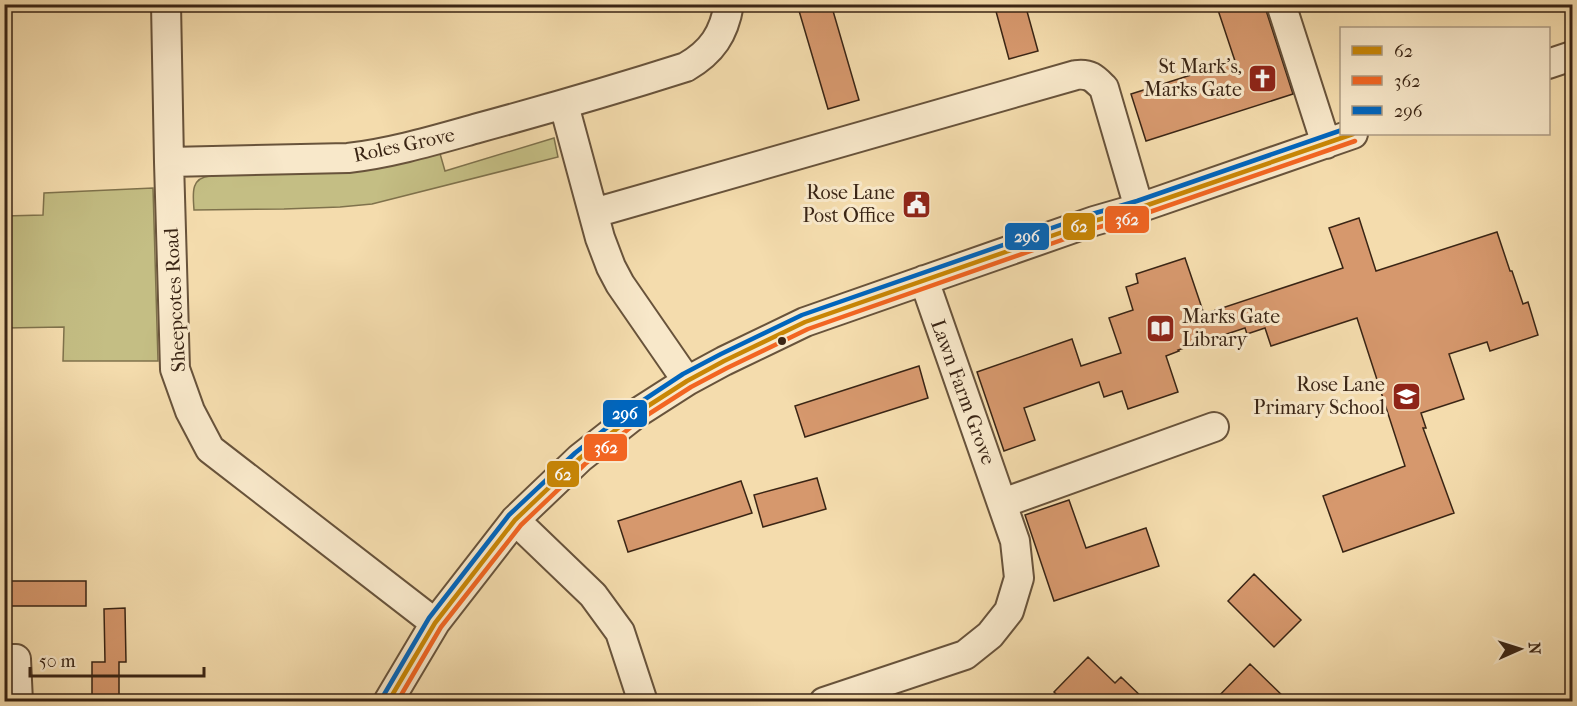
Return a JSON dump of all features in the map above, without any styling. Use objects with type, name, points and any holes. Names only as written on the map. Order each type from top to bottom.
[{"type":"street","name":"Sheepcotes Road","points":[[166,4],[168,162],[176,369],[190,411],[210,449],[435,623]]},
{"type":"street","name":"Roles Grove","points":[[168,162],[348,158],[373,155],[564,105],[686,68],[710,50],[727,17],[729,4]]},
{"type":"street","points":[[1281,4],[1326,144]]},
{"type":"street","points":[[1550,63],[1572,56]]},
{"type":"street","points":[[594,213],[1084,74],[1093,76],[1104,88],[1139,208]]},
{"type":"street","points":[[564,105],[600,238],[611,267],[620,284],[687,381]]},
{"type":"street","points":[[388,702],[435,623],[515,520],[580,458],[637,413],[687,381],[805,322],[1350,135]]},
{"type":"street","name":"Lawn Farm Grove","points":[[824,702],[965,655],[990,635],[1009,611],[1019,578],[1015,541],[1003,503],[924,280]]},
{"type":"street","points":[[1003,503],[1214,427]]},
{"type":"street","points":[[515,520],[593,595],[620,632],[643,702]]},
{"type":"street","points":[[4,659],[16,659],[18,702]]},
{"type":"shaded area","points":[[554,138],[558,157],[372,204],[284,209],[194,210],[193,193],[196,183],[210,176],[211,170],[439,150],[445,171]]},
{"type":"shaded area","points":[[153,188],[158,361],[63,361],[64,327],[5,328],[5,216],[43,215],[44,193]]},
{"type":"building","points":[[797,4],[831,4],[859,100],[828,109]]},
{"type":"building","points":[[994,4],[1025,4],[1038,51],[1009,59]]},
{"type":"building","points":[[1216,4],[1264,4],[1293,94],[1146,141],[1131,94],[1235,61]]},
{"type":"building","points":[[1359,218],[1376,271],[1497,232],[1523,304],[1528,302],[1538,335],[1490,351],[1487,342],[1449,354],[1464,399],[1421,413],[1426,428],[1423,428],[1454,513],[1343,552],[1323,496],[1405,466],[1357,318],[1271,346],[1265,328],[1247,334],[1245,328],[1178,350],[1166,356],[1178,392],[1128,409],[1122,391],[1104,397],[1099,382],[1024,408],[1035,440],[1004,451],[977,372],[1072,339],[1081,366],[1121,353],[1109,318],[1133,310],[1126,287],[1138,283],[1136,274],[1185,258],[1204,314],[1343,268],[1329,228]]},
{"type":"building","points":[[919,366],[928,398],[805,437],[795,406]]},
{"type":"building","points":[[817,478],[826,509],[763,527],[754,495]]},
{"type":"building","points":[[741,481],[752,513],[628,552],[618,521]]},
{"type":"building","points":[[1069,500],[1086,548],[1146,528],[1159,566],[1054,601],[1025,515]]},
{"type":"building","points":[[1254,574],[1301,620],[1274,647],[1228,601]]},
{"type":"building","points":[[4,581],[86,581],[86,606],[4,606]]},
{"type":"building","points":[[125,608],[126,662],[119,662],[119,702],[92,702],[92,662],[105,662],[104,609]]},
{"type":"building","points":[[1088,657],[1115,683],[1121,677],[1147,702],[1064,702],[1054,692]]},
{"type":"building","points":[[1250,664],[1289,702],[1213,702]]},
{"type":"transit line","name":"296","points":[[382,698],[429,618],[509,515],[575,453],[633,407],[683,374],[802,315],[1340,131]]},
{"type":"transit line","name":"62","points":[[388,702],[435,623],[515,520],[580,458],[637,413],[687,381],[805,322],[1350,135]]},
{"type":"transit line","name":"362","points":[[397,702],[441,627],[521,525],[585,464],[641,419],[691,387],[808,329],[1096,228],[1141,215],[1355,141]]},
{"type":"place","name":"St Mark's, Marks Gate","points":[[1263,78]]},
{"type":"place","name":"Rose Lane Post Office","points":[[916,204]]},
{"type":"place","name":"Marks Gate Library","points":[[1161,328]]},
{"type":"place","name":"Rose Lane Primary School","points":[[1406,396]]}]
